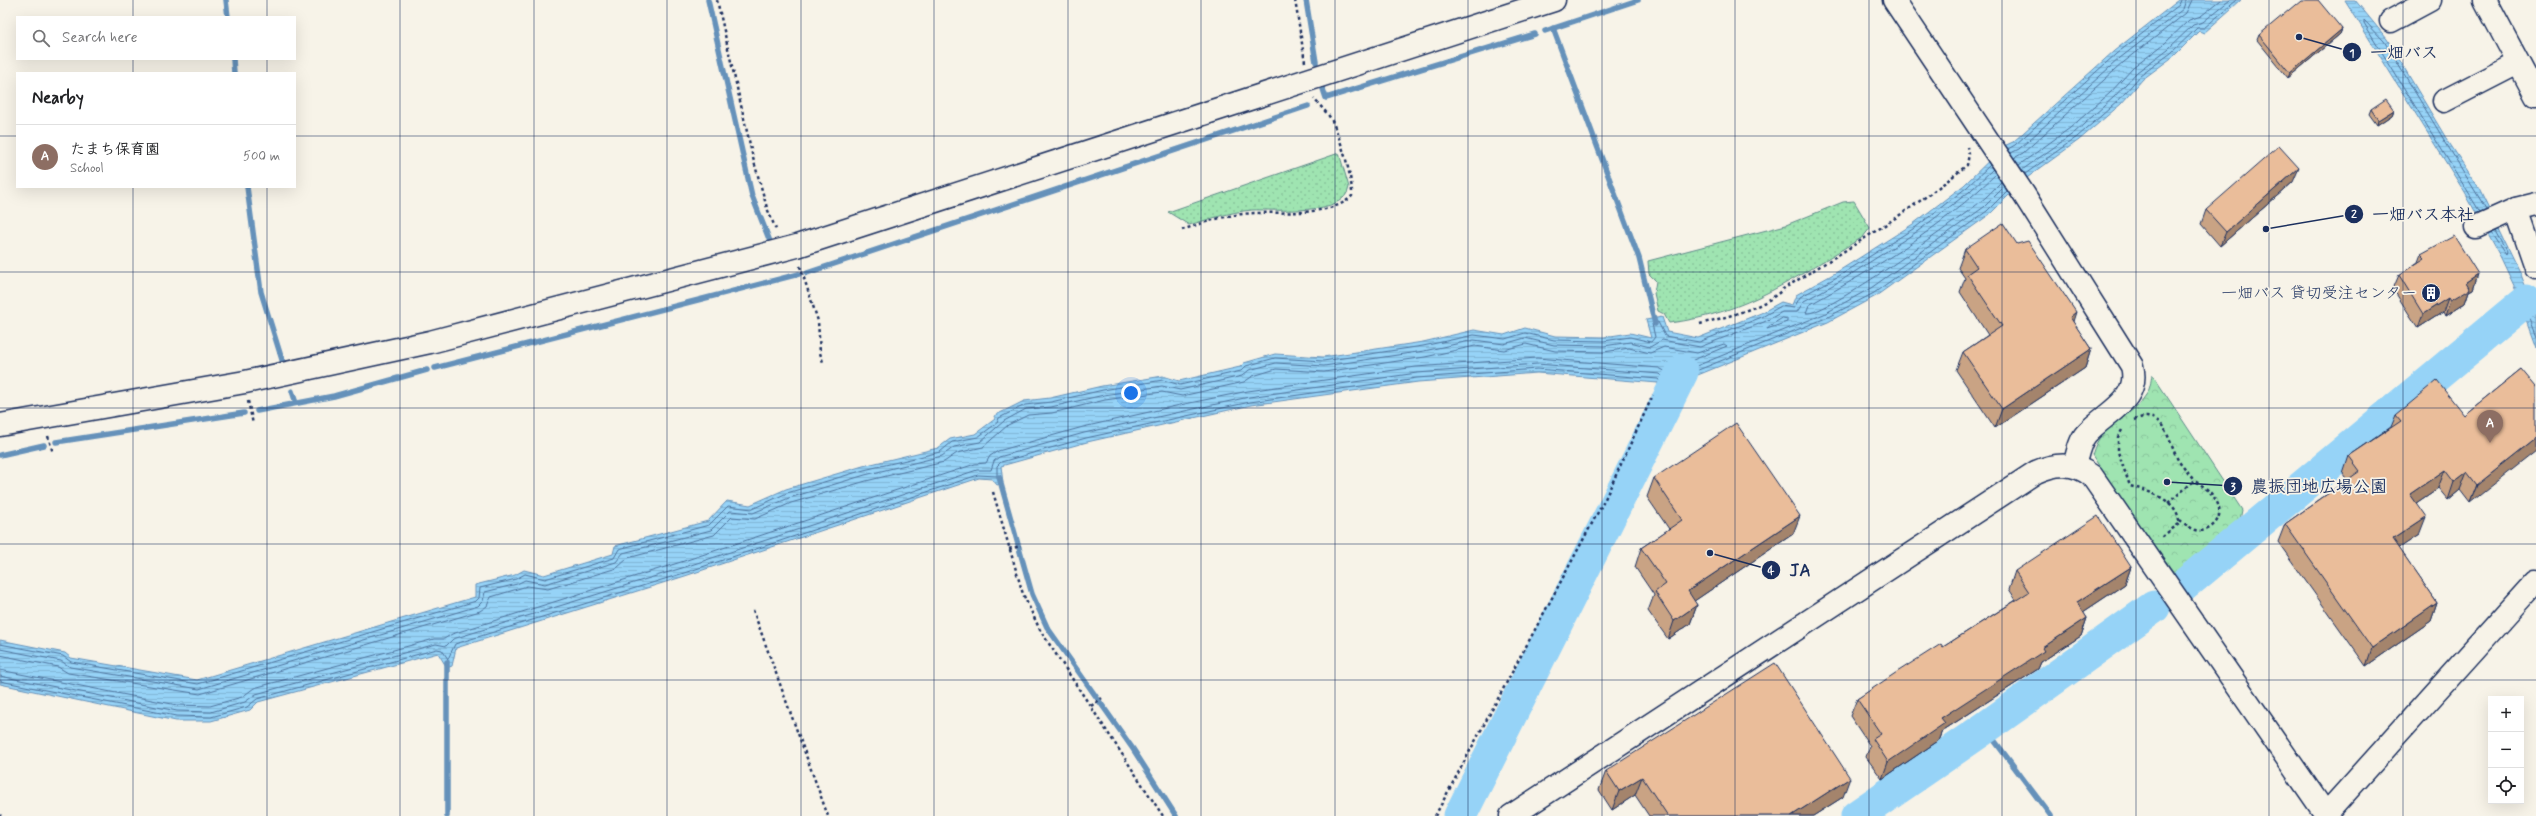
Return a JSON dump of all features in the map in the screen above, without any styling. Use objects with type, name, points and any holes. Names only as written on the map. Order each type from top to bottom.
[{"type":"street","points":[[0,425],[245,382],[430,342],[784,249],[1554,0]]},
{"type":"street","points":[[1894,0],[2023,193],[2128,358],[2134,374],[2133,387],[2130,395],[2085,434],[2074,466]]},
{"type":"street","points":[[2390,21],[2430,0]]},
{"type":"street","points":[[2485,0],[2536,96]]},
{"type":"street","points":[[2444,101],[2518,63]]},
{"type":"street","points":[[2476,227],[2518,209],[2536,267]]},
{"type":"street","points":[[1511,816],[2036,472],[2055,465],[2074,466],[2092,476],[2326,815],[2536,581]]},
{"type":"path","points":[[717,0],[753,158],[767,208],[784,249]]},
{"type":"path","points":[[1182,230],[1235,215],[1257,212],[1299,214],[1346,202],[1352,196],[1351,182],[1332,121],[1313,97],[1306,80],[1294,0]]},
{"type":"path","points":[[1700,324],[1730,316],[1777,295],[1783,288],[1935,192],[1967,165],[1969,154],[1966,144]]},
{"type":"path","points":[[800,267],[818,321],[820,353],[823,362]]},
{"type":"path","points":[[1435,816],[1604,501],[1652,395]]},
{"type":"path","points":[[247,397],[253,424]]},
{"type":"path","points":[[2125,427],[2117,444],[2130,486],[2156,494],[2168,504],[2179,520],[2197,531],[2210,528],[2219,518],[2219,507],[2216,501],[2201,484],[2194,481],[2178,459],[2171,438],[2163,426],[2151,419],[2136,419],[2130,422]]},
{"type":"path","points":[[46,430],[53,453]]},
{"type":"path","points":[[2168,504],[2194,481]]},
{"type":"path","points":[[993,492],[1023,594],[1040,630],[1092,705],[1163,816]]},
{"type":"path","points":[[2157,540],[2179,524],[2179,520]]},
{"type":"path","points":[[1011,549],[1021,546]]},
{"type":"path","points":[[753,610],[828,816]]},
{"type":"path","points":[[1092,705],[1102,698]]},
{"type":"green space","points":[[1339,153],[1349,187],[1345,197],[1335,203],[1307,209],[1252,210],[1236,212],[1189,225],[1168,212]]},
{"type":"green space","points":[[1854,201],[1870,228],[1863,237],[1793,279],[1747,302],[1723,311],[1697,318],[1669,323],[1664,314],[1658,311],[1654,293],[1656,281],[1649,274],[1648,261],[1786,225],[1843,202]]},
{"type":"green space","points":[[2152,374],[2242,510],[2237,535],[2178,578],[2132,516],[2092,455],[2102,434],[2139,404],[2146,395]]},
{"type":"water","points":[[2179,0],[2241,0],[2204,33],[2199,31],[2174,56],[2143,79],[2121,104],[2079,140],[2024,180],[1990,214],[1876,296],[1828,322],[1688,379],[1672,415],[1654,411],[1658,401],[1658,383],[1537,373],[1418,382],[1251,405],[1087,442],[1001,466],[1003,483],[997,485],[992,479],[979,478],[685,576],[456,648],[452,666],[447,668],[438,653],[258,702],[250,710],[211,721],[176,721],[0,684],[0,640],[65,653],[71,658],[197,680],[475,597],[475,585],[515,575],[524,570],[544,575],[613,554],[615,546],[708,521],[727,501],[750,505],[786,489],[863,466],[938,448],[950,439],[975,434],[995,419],[994,416],[1024,401],[1050,398],[1102,386],[1163,376],[1179,381],[1240,367],[1244,363],[1275,354],[1323,357],[1423,342],[1474,330],[1504,335],[1525,328],[1555,336],[1604,337],[1630,333],[1651,338],[1646,320],[1662,317],[1667,332],[1698,338],[1761,313],[1781,302],[1792,305],[1796,295],[1837,272],[1913,224],[1964,185],[2004,146],[2013,142],[2114,51]]},
{"type":"water","points":[[2345,0],[2355,0],[2387,39],[2446,138],[2479,188],[2520,272],[2536,314],[2536,348],[2524,315],[2520,314],[2516,303],[2517,292],[2501,258],[2465,193]]},
{"type":"building","points":[[2301,0],[2318,0],[2342,29],[2290,73],[2259,35]]},
{"type":"building","points":[[2386,99],[2394,110],[2378,120],[2371,109]]},
{"type":"building","points":[[2279,146],[2299,168],[2226,232],[2206,210]]},
{"type":"building","points":[[2003,223],[2017,244],[2028,241],[2076,312],[2070,317],[2091,349],[2002,409],[1963,352],[2002,326],[1967,274],[1977,267],[1965,249]]},
{"type":"building","name":"一畑バス 貸切受注センター","points":[[2454,236],[2478,274],[2466,282],[2470,289],[2450,301],[2448,298],[2423,314],[2399,275],[2425,258],[2421,254]]},
{"type":"building","points":[[2521,369],[2536,387],[2536,438],[2477,485],[2467,472],[2454,482],[2445,470],[2410,494],[2426,517],[2393,539],[2437,603],[2372,648],[2285,524],[2360,471],[2349,456],[2401,421],[2396,415],[2437,381],[2464,415]]},
{"type":"building","points":[[1736,423],[1800,516],[1688,591],[1697,605],[1674,621],[1655,592],[1666,584],[1641,548],[1682,520],[1654,478]]},
{"type":"building","points":[[2098,516],[2131,567],[2077,602],[2087,618],[2042,648],[2044,651],[1941,718],[1945,723],[1888,762],[1873,739],[1881,734],[1857,699],[1941,644],[1943,647],[2029,592],[2015,571]]},
{"type":"building","points":[[1775,663],[1850,778],[1791,816],[1668,816],[1642,777],[1619,791],[1606,771]]},
{"type":"waterway","points":[[226,0],[228,16]]},
{"type":"waterway","points":[[708,0],[752,196],[771,244]]},
{"type":"waterway","points":[[1306,0],[1316,62]]},
{"type":"waterway","points":[[1545,31],[1638,0]]},
{"type":"waterway","points":[[1553,28],[1639,258],[1655,324]]},
{"type":"waterway","points":[[1323,89],[1326,98],[1535,34]]},
{"type":"waterway","points":[[233,60],[234,72]]},
{"type":"waterway","points":[[807,273],[1308,106]]},
{"type":"waterway","points":[[247,188],[261,292],[283,363]]},
{"type":"waterway","points":[[435,368],[799,274]]},
{"type":"waterway","points":[[2183,586],[2526,301]]},
{"type":"waterway","points":[[257,411],[334,396],[427,370]]},
{"type":"waterway","points":[[1460,816],[1682,372]]},
{"type":"waterway","points":[[292,391],[296,403]]},
{"type":"waterway","points":[[56,442],[244,413]]},
{"type":"waterway","points":[[0,455],[44,445]]},
{"type":"waterway","points":[[999,477],[1032,594],[1047,627],[1133,749],[1176,816]]},
{"type":"waterway","points":[[1857,816],[1985,728],[2154,607]]},
{"type":"waterway","points":[[447,662],[447,816]]},
{"type":"waterway","points":[[1985,728],[2051,816]]},
{"type":"place","name":"一畑バス","points":[[2299,37]]},
{"type":"place","name":"一畑バス本社","points":[[2266,229]]},
{"type":"place","name":"一畑バス 貸切受注センター","points":[[2431,293]]},
{"type":"place","name":"たまち保育園","points":[[2490,443]]},
{"type":"place","name":"農振団地広場公園","points":[[2167,482]]},
{"type":"place","name":"JA","points":[[1710,553]]}]
